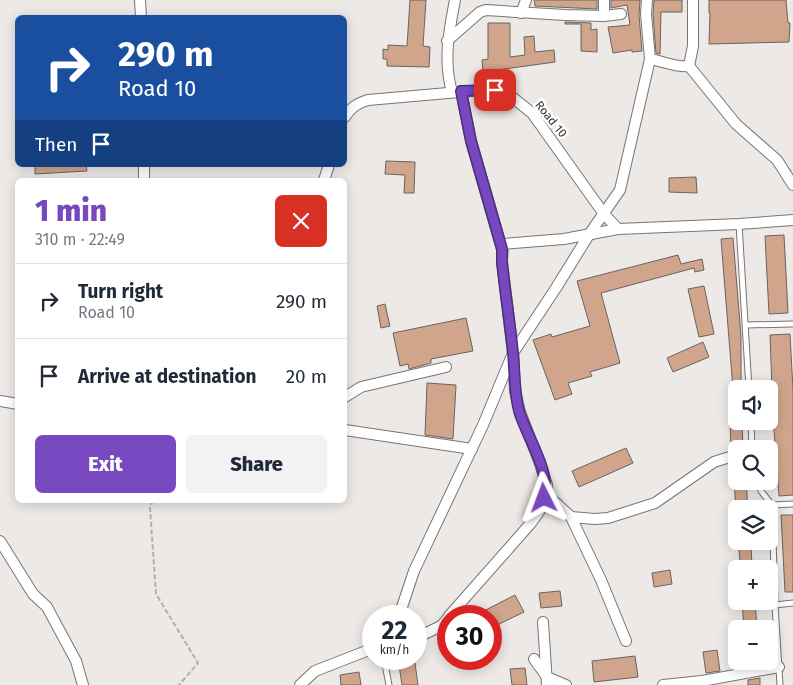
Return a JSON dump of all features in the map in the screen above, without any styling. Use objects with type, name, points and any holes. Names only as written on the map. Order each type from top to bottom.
[{"type":"street","points":[[140,0],[141,15]]},
{"type":"street","points":[[455,0],[447,41],[448,78],[457,92],[502,249],[513,352],[515,391],[520,412],[547,485],[539,512],[532,523],[459,605]]},
{"type":"street","points":[[488,0],[492,11]]},
{"type":"street","points":[[521,13],[526,0]]},
{"type":"street","points":[[604,0],[604,16]]},
{"type":"street","points":[[403,605],[414,571],[472,449],[513,352],[620,190],[650,59],[646,0]]},
{"type":"street","points":[[689,66],[693,46],[693,0]]},
{"type":"street","points":[[447,41],[480,12],[486,10],[604,16],[621,14]]},
{"type":"street","points":[[650,59],[682,67],[689,66]]},
{"type":"street","points":[[689,66],[736,124],[777,160],[792,185]]},
{"type":"street","name":"Road 10","points":[[347,114],[358,104],[368,100],[495,90],[512,97],[523,105],[546,131],[604,214],[618,229]]},
{"type":"street","points":[[793,176],[793,195]]},
{"type":"street","points":[[502,249],[504,244],[509,243],[564,239],[618,229],[793,220]]},
{"type":"street","points":[[347,396],[361,387],[446,367]]},
{"type":"street","points":[[0,401],[15,404]]},
{"type":"street","points":[[347,430],[472,449]]},
{"type":"street","points":[[571,517],[608,518],[655,503],[714,462],[728,458]]},
{"type":"street","points":[[544,498],[556,503],[571,517],[601,580],[626,641]]},
{"type":"street","points":[[0,541],[33,594],[47,607],[76,661],[83,685]]},
{"type":"street","points":[[543,622],[547,681]]},
{"type":"street","points":[[300,685],[315,671],[362,653]]},
{"type":"street","points":[[534,659],[547,681],[566,685]]},
{"type":"street","points":[[663,685],[702,681],[779,667]]},
{"type":"lane","points":[[739,224],[749,380]]},
{"type":"lane","points":[[746,325],[793,324]]},
{"type":"lane","points":[[778,505],[793,504]]},
{"type":"lane","points":[[778,605],[793,603]]},
{"type":"lane","points":[[775,610],[780,685]]},
{"type":"lane","points":[[386,670],[389,685]]},
{"type":"path","points":[[152,503],[150,508],[156,594],[198,663],[179,685]]},
{"type":"building","points":[[410,0],[426,0],[423,46],[430,47],[429,67],[387,66],[387,59],[383,59],[383,49],[388,50],[388,45],[407,46]]},
{"type":"building","points":[[534,0],[597,0],[597,9],[535,6]]},
{"type":"building","points":[[611,0],[640,0],[639,15],[642,51],[632,52],[632,50],[613,53],[608,27],[630,25],[627,5],[611,8]]},
{"type":"building","points":[[654,0],[682,0],[682,12],[661,12],[660,54],[656,53],[653,14]]},
{"type":"building","points":[[709,0],[786,0],[788,23],[790,23],[789,42],[709,44]]},
{"type":"building","points":[[565,22],[591,23],[591,30],[597,29],[597,52],[581,51],[581,24],[565,24]]},
{"type":"building","points":[[488,23],[510,23],[510,57],[525,55],[524,37],[534,36],[535,52],[554,50],[555,62],[483,72],[482,60],[488,59]]},
{"type":"building","points":[[386,161],[415,162],[414,193],[404,193],[405,175],[385,174]]},
{"type":"building","points":[[35,167],[86,167],[87,171],[35,174]]},
{"type":"building","points":[[696,177],[697,193],[669,192],[669,178]]},
{"type":"building","points":[[784,235],[788,313],[769,314],[765,236]]},
{"type":"building","points":[[733,238],[741,336],[741,380],[732,380],[721,239]]},
{"type":"building","points":[[678,255],[681,264],[702,259],[704,270],[695,272],[694,268],[601,293],[620,363],[590,372],[592,376],[568,383],[572,394],[555,400],[533,340],[551,334],[552,337],[590,326],[577,281]]},
{"type":"building","points":[[704,286],[714,334],[699,337],[688,289]]},
{"type":"building","points":[[385,304],[390,326],[381,328],[377,306]]},
{"type":"building","points":[[466,318],[473,351],[431,359],[431,363],[409,369],[408,364],[400,366],[393,333]]},
{"type":"building","points":[[790,334],[793,390],[793,495],[779,496],[778,440],[775,440],[774,430],[778,430],[778,380],[772,380],[770,335]]},
{"type":"building","points":[[703,342],[709,357],[673,372],[667,358]]},
{"type":"building","points":[[427,383],[456,385],[453,439],[425,435]]},
{"type":"building","points":[[730,430],[742,430],[743,440],[731,440]]},
{"type":"building","points":[[626,448],[633,463],[579,487],[572,471]]},
{"type":"building","points":[[735,490],[747,490],[747,500],[735,500]]},
{"type":"building","points":[[781,515],[793,515],[793,592],[785,592]]},
{"type":"building","points":[[739,550],[751,550],[752,560],[740,560]]},
{"type":"building","points":[[670,570],[672,584],[654,587],[652,573]]},
{"type":"building","points":[[560,591],[562,606],[541,608],[539,593]]},
{"type":"building","points":[[515,595],[524,612],[502,623],[502,605],[495,605]]},
{"type":"building","points":[[743,610],[756,610],[756,620],[743,620]]},
{"type":"building","points":[[717,650],[720,671],[706,673],[703,652]]},
{"type":"building","points":[[635,656],[638,677],[594,682],[592,661]]},
{"type":"building","points":[[525,668],[527,685],[512,685],[510,669]]},
{"type":"building","points":[[400,670],[416,670],[418,685],[402,685]]},
{"type":"building","points":[[359,672],[361,685],[341,685],[340,675]]},
{"type":"building","points":[[760,678],[760,685],[748,685],[748,680]]},
{"type":"route","points":[[495,90],[461,91],[471,141],[502,249],[513,352],[515,391],[520,412],[547,485],[544,498]]}]
